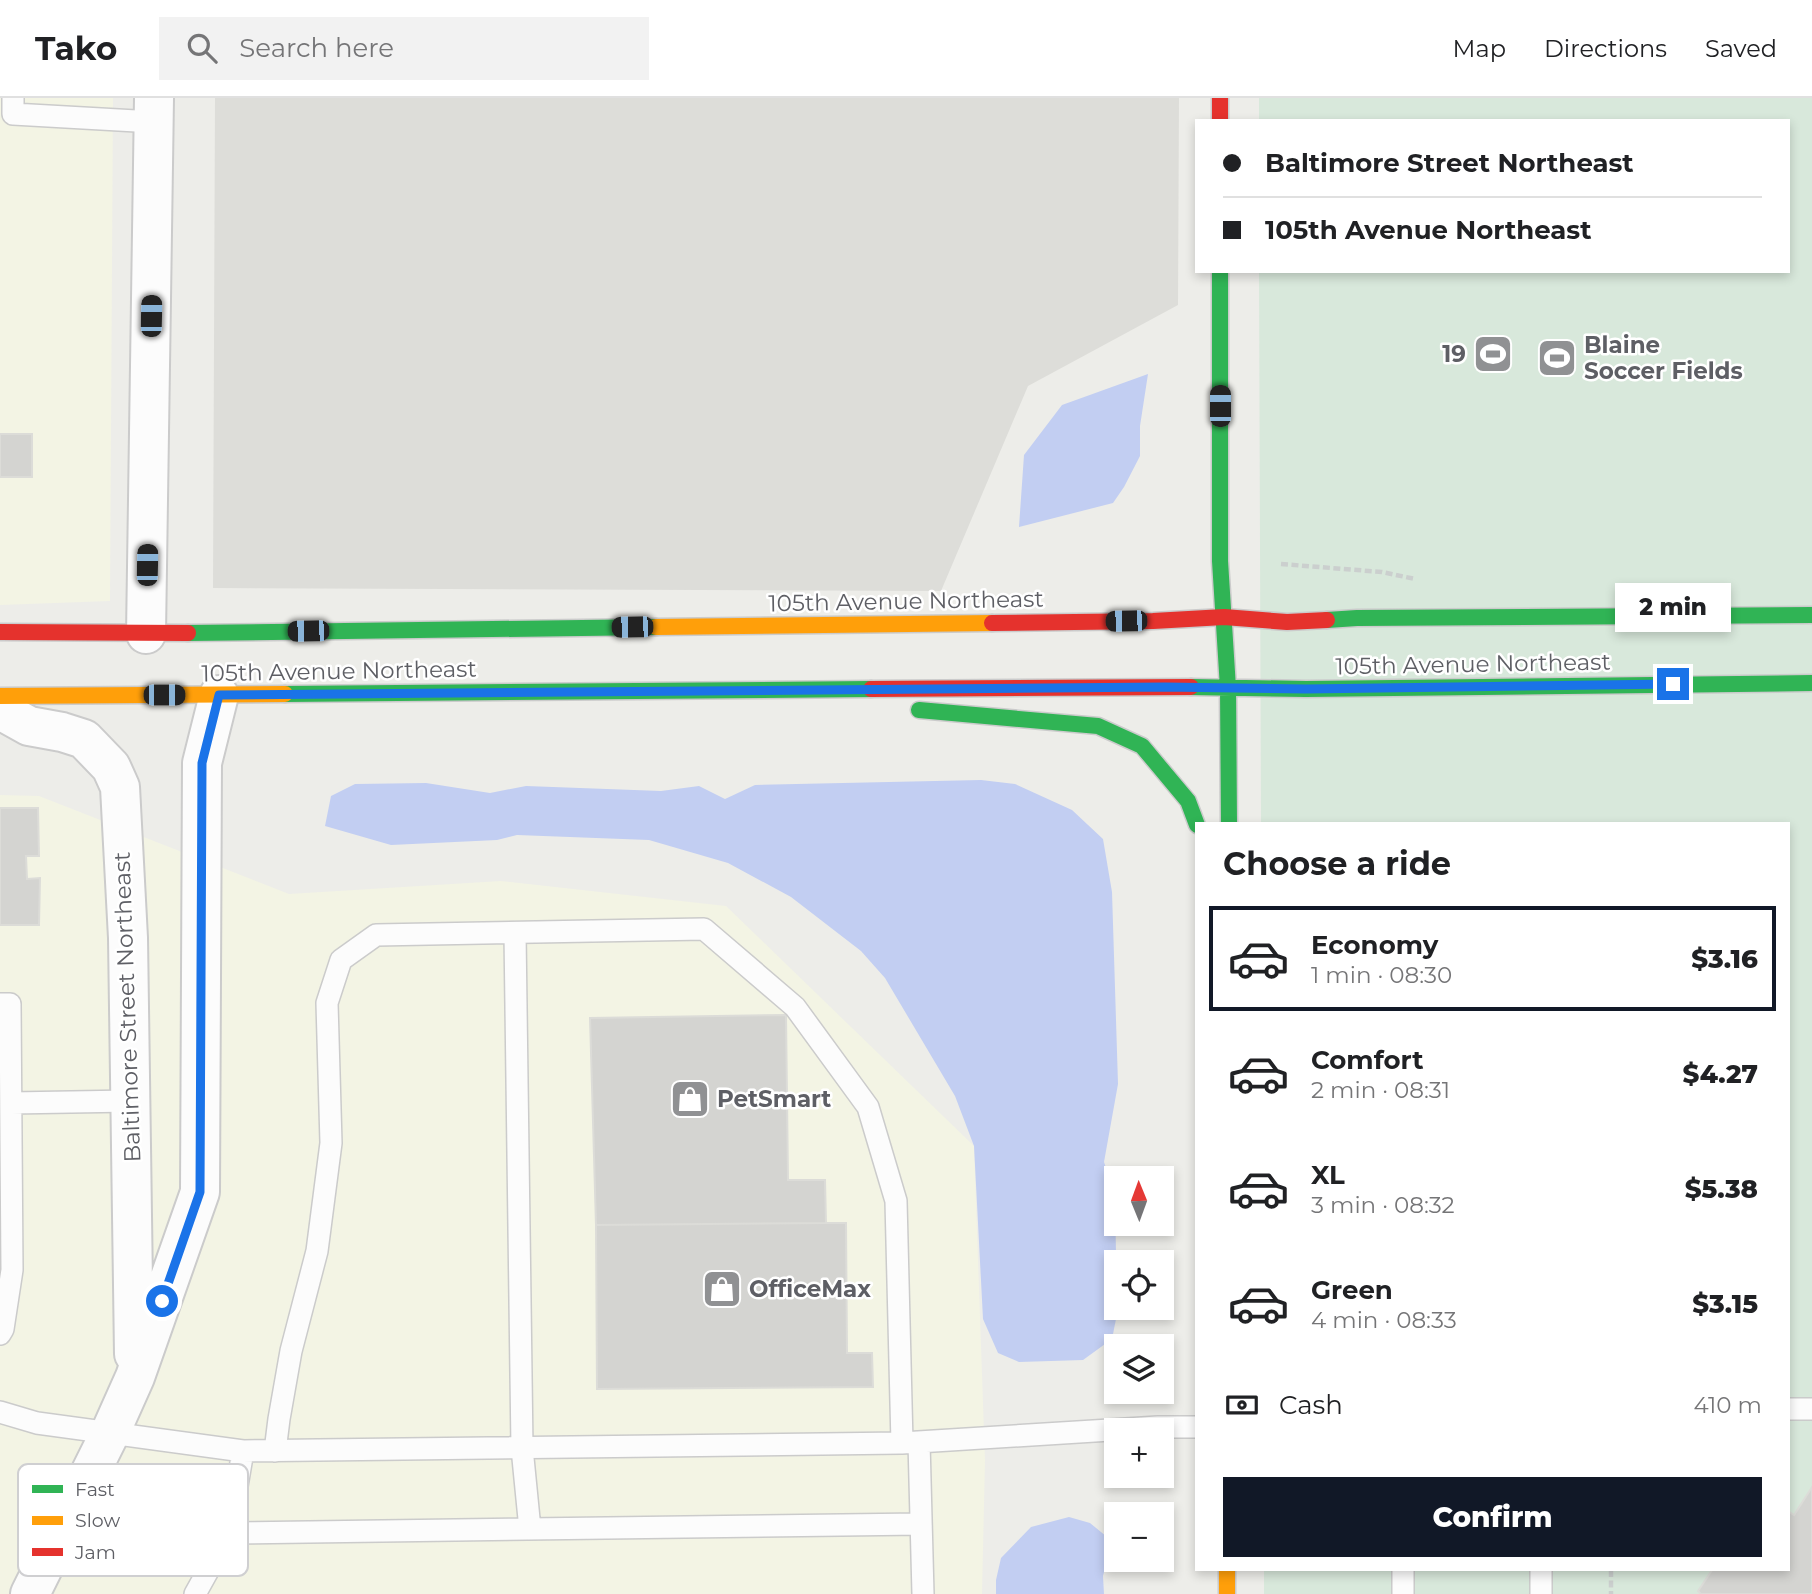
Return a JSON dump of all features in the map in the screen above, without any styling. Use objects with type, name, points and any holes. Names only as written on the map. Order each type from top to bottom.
[{"type":"street","points":[[1220,98],[1220,119]]},
{"type":"street","points":[[146,634],[154,110]]},
{"type":"street","points":[[1220,273],[1220,561],[1228,688],[1229,822]]},
{"type":"street","name":"105th Avenue Northeast","points":[[0,632],[146,634],[1153,621],[1224,617],[1287,622],[1357,618],[1812,615]]},
{"type":"street","name":"105th Avenue Northeast","points":[[0,696],[1165,687],[1306,689],[1812,682]]},
{"type":"street","points":[[721,690],[868,705]]},
{"type":"street","name":"Baltimore Street Northeast","points":[[95,1464],[135,1377],[200,1192],[202,763],[219,695]]},
{"type":"street","points":[[908,709],[1098,726],[1142,746],[1188,800],[1196,822]]},
{"type":"street","name":"Baltimore Street Northeast","points":[[0,710],[29,726],[85,739],[111,767],[120,788],[128,939],[135,1377]]},
{"type":"street","points":[[1227,1571],[1227,1594]]},
{"type":"street","name":"Baltimore Street Northeast","points":[[30,1594],[39,1576]]},
{"type":"lane","points":[[9,109],[154,110]]},
{"type":"lane","points":[[275,1451],[291,1351],[317,1251],[331,1143],[327,1003],[341,960],[376,935],[704,929],[795,1007],[868,1107],[896,1201],[923,1594]]},
{"type":"lane","points":[[515,933],[522,1448],[530,1529]]},
{"type":"lane","points":[[0,1004],[10,1004],[12,1270],[0,1334]]},
{"type":"lane","points":[[11,1103],[131,1101]]},
{"type":"lane","points":[[1790,1409],[1812,1409]]},
{"type":"lane","points":[[0,1412],[37,1423],[243,1451],[911,1443],[1195,1427]]},
{"type":"lane","points":[[241,1464],[243,1451]]},
{"type":"lane","points":[[248,1533],[920,1524]]},
{"type":"lane","points":[[1403,1571],[1403,1594]]},
{"type":"lane","points":[[1541,1571],[1541,1594]]},
{"type":"lane","points":[[195,1594],[205,1576]]},
{"type":"path","points":[[1281,564],[1382,572],[1423,581]]},
{"type":"path","points":[[1611,1571],[1611,1594]]},
{"type":"shaded area","points":[[0,98],[113,98],[110,601],[0,605]]},
{"type":"shaded area","points":[[215,98],[1179,98],[1178,305],[1028,386],[941,591],[213,588]]},
{"type":"shaded area","points":[[1259,98],[1812,98],[1812,1594],[1264,1594],[1264,1571],[1790,1571],[1790,822],[1261,822],[1259,273],[1790,273],[1790,119],[1259,119]]},
{"type":"shaded area","points":[[0,795],[39,796],[289,894],[501,881],[726,906],[974,1146],[985,1460],[982,1594],[0,1594]]},
{"type":"water","points":[[1148,374],[1140,426],[1140,456],[1113,503],[1019,527],[1024,455],[1062,405]]},
{"type":"water","points":[[981,780],[1015,784],[1072,810],[1103,839],[1112,892],[1118,1084],[1104,1162],[1104,1236],[1116,1236],[1116,1250],[1104,1250],[1104,1320],[1116,1320],[1113,1334],[1104,1334],[1104,1345],[1083,1360],[1019,1362],[998,1353],[983,1319],[974,1146],[955,1096],[885,978],[861,951],[791,897],[728,863],[649,840],[517,835],[497,840],[391,845],[325,826],[331,796],[355,784],[426,783],[490,793],[526,786],[661,791],[699,786],[725,799],[755,785]]},
{"type":"water","points":[[1069,1517],[1090,1523],[1104,1534],[1104,1594],[996,1594],[1001,1558],[1031,1527]]},
{"type":"building","points":[[0,434],[32,434],[32,477],[0,477]]},
{"type":"building","points":[[0,808],[38,808],[39,856],[26,856],[27,879],[40,878],[39,925],[0,925]]},
{"type":"building","name":"PetSmart","points":[[786,1015],[788,1180],[825,1180],[826,1223],[596,1225],[590,1018]]},
{"type":"building","name":"OfficeMax","points":[[846,1223],[847,1353],[872,1353],[873,1387],[597,1389],[596,1225]]},
{"type":"building","points":[[1812,1487],[1812,1594],[1701,1594],[1698,1591],[1711,1571],[1790,1571],[1790,1512],[1794,1515]]},
{"type":"traffic: fast","points":[[1220,273],[1220,561],[1228,688],[1229,822]]},
{"type":"traffic: fast","points":[[1327,620],[1812,615]]},
{"type":"traffic: fast","points":[[188,633],[656,627]]},
{"type":"traffic: fast","points":[[1191,687],[1306,689],[1812,683]]},
{"type":"traffic: fast","points":[[285,694],[871,689]]},
{"type":"traffic: fast","points":[[919,710],[1098,726],[1142,746],[1188,801],[1196,822]]},
{"type":"traffic: slow","points":[[656,627],[992,623]]},
{"type":"traffic: slow","points":[[0,696],[285,694]]},
{"type":"traffic: slow","points":[[1227,1571],[1227,1594]]},
{"type":"traffic: jam","points":[[1220,98],[1220,119]]},
{"type":"traffic: jam","points":[[992,623],[1153,621],[1224,617],[1287,622],[1327,620]]},
{"type":"traffic: jam","points":[[0,632],[188,633]]},
{"type":"traffic: jam","points":[[871,689],[1191,687]]},
{"type":"place","name":"19","points":[[1493,354]]},
{"type":"place","name":"Blaine Soccer Fields","points":[[1557,358]]},
{"type":"place","name":"PetSmart","points":[[690,1099]]},
{"type":"place","name":"OfficeMax","points":[[722,1289]]},
{"type":"route","points":[[162,1301],[200,1192],[202,763],[219,695],[1165,687],[1306,689],[1673,684]]}]
